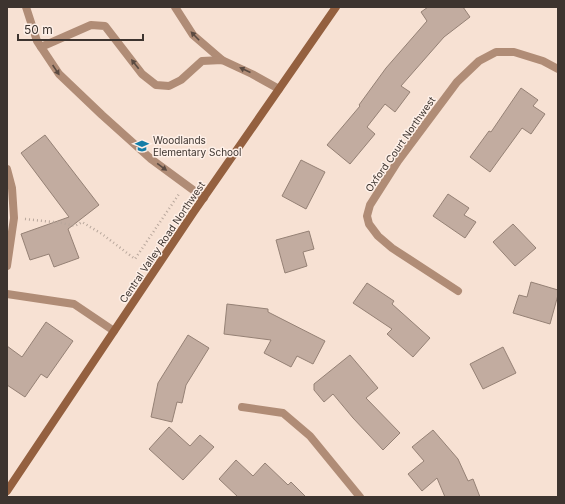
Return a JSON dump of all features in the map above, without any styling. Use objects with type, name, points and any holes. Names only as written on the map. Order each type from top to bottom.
[{"type":"main road","name":"Central Valley Road Northwest","points":[[7,491],[204,198],[336,7]]},
{"type":"street","points":[[26,7],[37,41],[59,74],[102,115],[151,158],[204,198]]},
{"type":"street","points":[[175,7],[193,36],[222,60],[279,89]]},
{"type":"street","points":[[42,47],[91,24],[104,26],[142,74],[156,85],[169,86],[181,80],[202,60],[222,60]]},
{"type":"street","name":"Oxford Court Northwest","points":[[458,291],[392,248],[378,236],[369,224],[367,216],[370,205],[398,161],[457,82],[479,61],[496,52],[514,52],[543,61],[558,69]]},
{"type":"street","points":[[7,169],[12,188],[14,218],[7,266]]},
{"type":"street","points":[[7,294],[74,304],[114,331]]},
{"type":"street","points":[[242,407],[283,413],[310,436],[360,497]]},
{"type":"path","points":[[14,218],[62,223],[75,226],[82,222],[102,234],[135,259],[182,189]]},
{"type":"building","points":[[428,7],[463,7],[470,17],[444,37],[401,86],[410,92],[395,112],[385,104],[367,127],[375,134],[350,164],[327,145],[360,106],[359,105],[386,68],[427,21],[421,12]]},
{"type":"building","points":[[521,88],[538,100],[533,106],[545,114],[531,134],[522,128],[490,172],[470,157],[489,131],[491,132]]},
{"type":"building","points":[[45,135],[99,205],[68,229],[79,258],[54,267],[49,254],[30,260],[21,234],[69,217],[21,153]]},
{"type":"building","points":[[301,160],[325,172],[306,209],[282,196]]},
{"type":"building","points":[[448,194],[469,208],[464,215],[476,222],[465,238],[433,216]]},
{"type":"building","points":[[513,224],[536,248],[515,266],[493,242]]},
{"type":"building","points":[[309,231],[314,249],[303,252],[307,266],[285,273],[276,240]]},
{"type":"building","points":[[531,282],[558,290],[550,324],[513,313],[519,295],[527,297]]},
{"type":"building","points":[[367,283],[394,301],[392,304],[430,338],[413,357],[387,334],[392,329],[353,303]]},
{"type":"building","points":[[227,304],[268,309],[268,312],[325,341],[313,364],[297,356],[291,367],[264,353],[271,340],[224,334]]},
{"type":"building","points":[[46,322],[73,341],[47,378],[41,374],[25,397],[7,385],[7,346],[22,357]]},
{"type":"building","points":[[188,335],[209,348],[186,385],[182,403],[177,402],[172,422],[151,417],[158,383]]},
{"type":"building","points":[[503,347],[516,373],[483,389],[470,364]]},
{"type":"building","points":[[350,355],[378,388],[366,398],[400,433],[383,450],[333,394],[324,402],[314,390],[314,384]]},
{"type":"building","points":[[169,427],[190,446],[200,435],[214,447],[183,480],[149,449]]},
{"type":"building","points":[[433,430],[458,459],[468,481],[473,479],[480,497],[445,497],[437,478],[422,491],[408,474],[424,461],[412,447]]},
{"type":"building","points":[[236,460],[253,476],[265,463],[288,485],[291,482],[306,497],[238,497],[219,479]]},
{"type":"place","name":"Woodlands Elementary School","points":[[142,146]]}]
